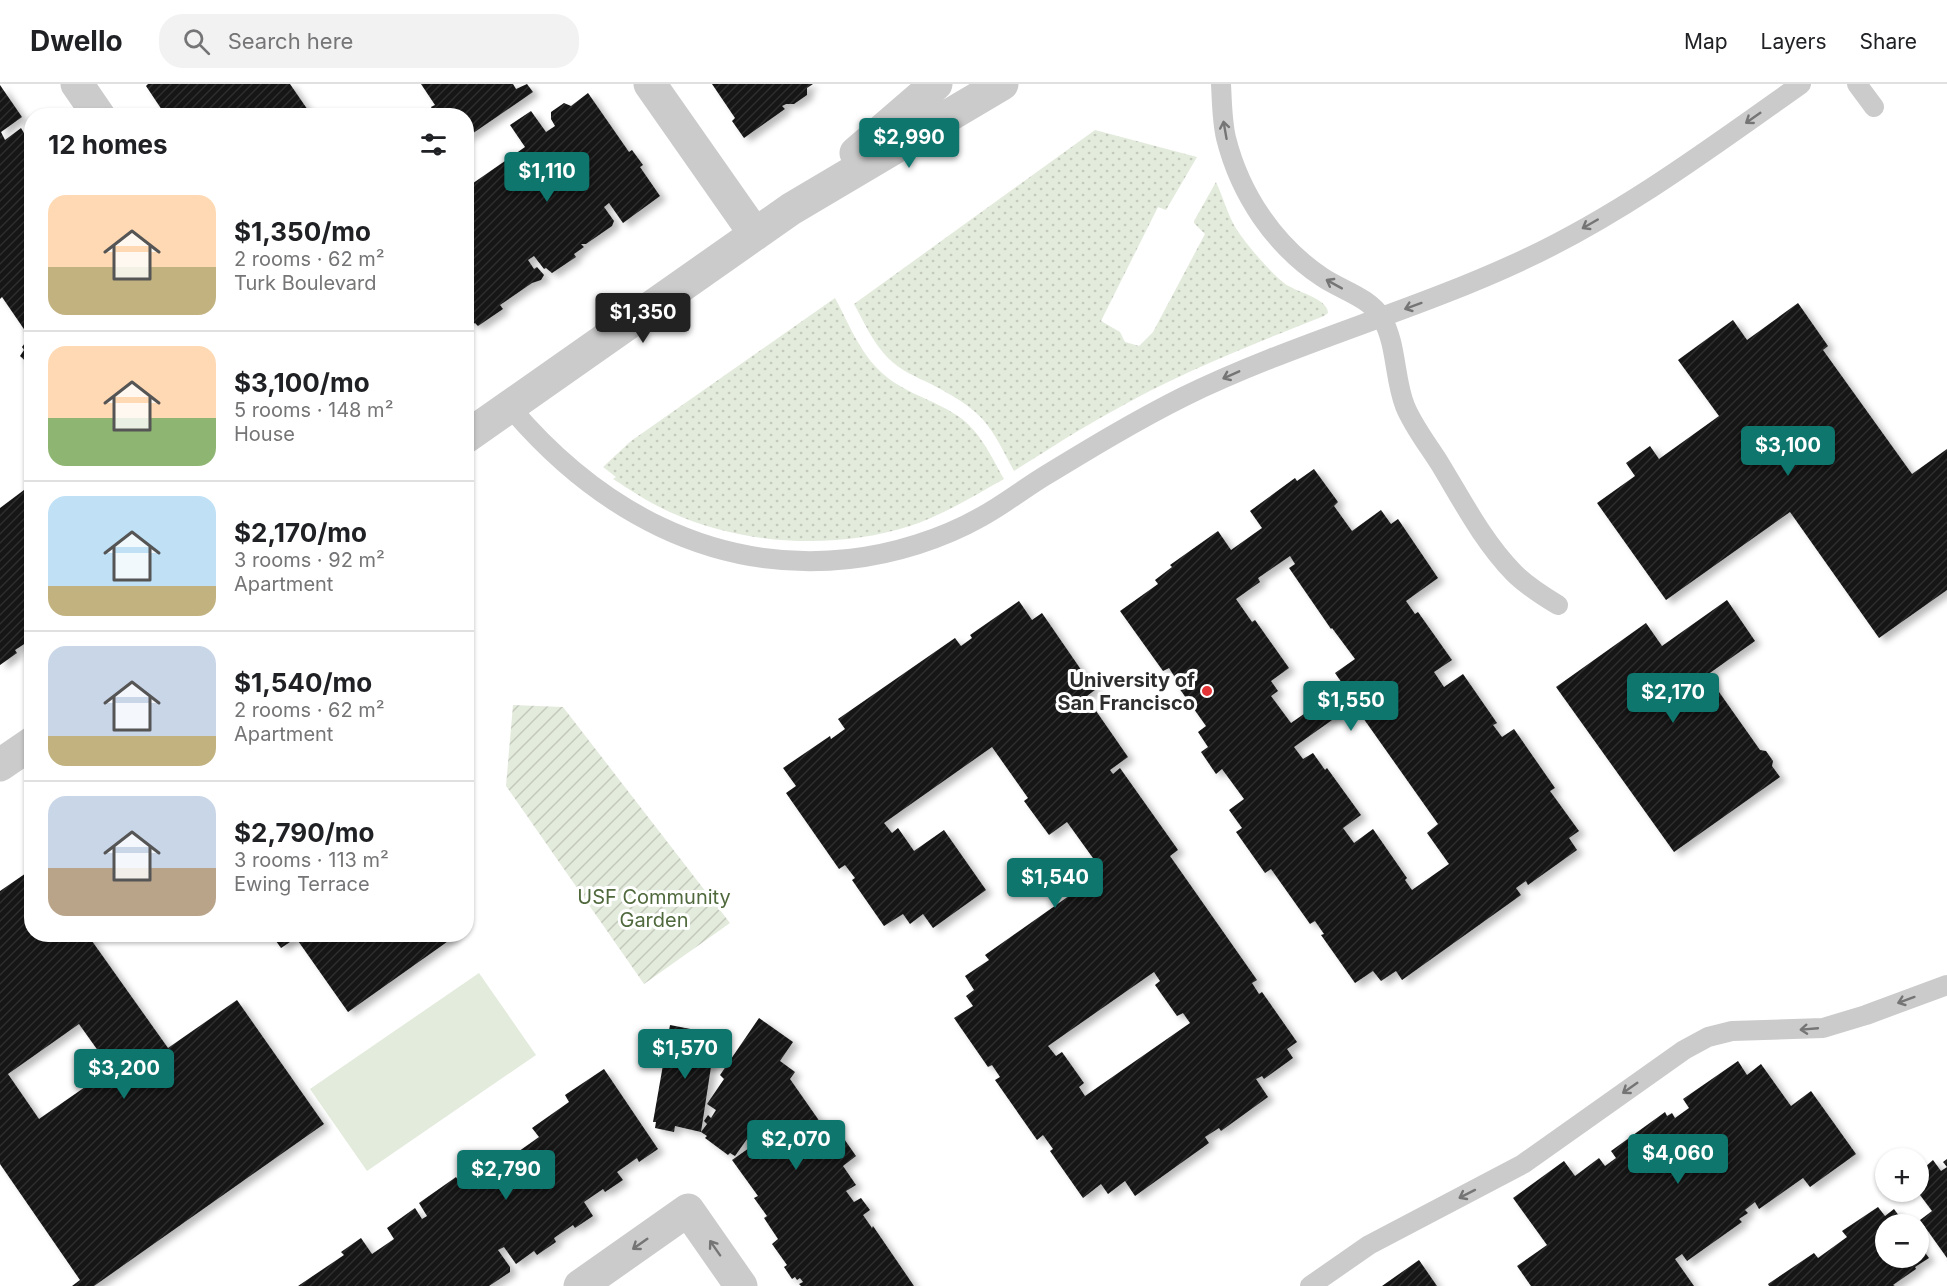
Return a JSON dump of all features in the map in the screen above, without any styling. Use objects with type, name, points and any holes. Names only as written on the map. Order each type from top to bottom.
[{"type":"street","points":[[77,84],[94,108]]},
{"type":"street","points":[[650,84],[755,234]]},
{"type":"street","points":[[791,209],[936,84]]},
{"type":"street","points":[[474,432],[791,209],[1002,84]]},
{"type":"street","points":[[0,765],[24,748]]},
{"type":"street","points":[[580,1286],[688,1210],[741,1286]]},
{"type":"lane","points":[[1221,84],[1222,111],[1233,163],[1244,187],[1273,234],[1312,271],[1357,296],[1382,317],[1394,354],[1406,408],[1482,534],[1516,574],[1536,592],[1558,605]]},
{"type":"lane","points":[[510,407],[534,435],[578,475],[617,504],[687,539],[739,554],[766,558],[848,559],[880,554],[957,529],[1135,423],[1185,396],[1284,352],[1476,281],[1526,258],[1574,233],[1667,176],[1801,84]]},
{"type":"lane","points":[[1857,84],[1874,107]]},
{"type":"lane","points":[[1310,1286],[1369,1245],[1523,1164],[1684,1050],[1708,1037],[1732,1031],[1822,1028],[1866,1015],[1947,985]]},
{"type":"green space","points":[[1095,130],[1197,157],[1166,210],[1158,207],[1101,321],[1120,332],[1125,342],[1139,346],[1153,332],[1205,234],[1194,221],[1216,182],[1234,225],[1259,258],[1284,283],[1323,303],[1328,313],[1216,360],[1137,398],[1014,471],[982,418],[962,402],[908,373],[893,362],[873,339],[854,304]]},
{"type":"green space","points":[[835,298],[855,337],[881,372],[908,391],[948,410],[966,422],[984,444],[1004,479],[946,511],[910,526],[851,539],[790,541],[729,532],[672,513],[613,479],[616,477],[603,467],[631,441]]},
{"type":"green space","name":"USF Community Garden","points":[[513,705],[563,707],[730,923],[644,984],[506,786]]},
{"type":"green space","points":[[479,973],[536,1055],[367,1171],[310,1089]]},
{"type":"building","points":[[148,84],[290,84],[306,108],[161,108],[146,86]]},
{"type":"building","points":[[421,84],[513,84],[516,89],[527,84],[533,92],[474,133],[474,108],[432,108],[435,105]]},
{"type":"building","points":[[712,84],[813,84],[807,88],[807,95],[794,104],[782,106],[785,109],[744,138],[732,121],[735,118]]},
{"type":"building","points":[[0,85],[22,117],[1,132],[5,140],[21,128],[24,133],[24,329],[2,297],[0,299]]},
{"type":"building","points":[[588,93],[629,152],[632,150],[643,165],[640,167],[660,196],[623,223],[609,203],[604,207],[614,221],[612,226],[586,244],[581,244],[584,247],[574,254],[576,257],[552,273],[544,269],[534,256],[528,260],[534,269],[537,267],[544,275],[541,280],[532,283],[500,305],[503,309],[478,326],[474,324],[474,182],[525,147],[510,125],[531,111],[546,132],[555,126],[551,119],[551,112],[564,103],[571,106]]},
{"type":"building","points":[[1798,303],[1828,346],[1823,350],[1912,474],[1947,449],[1947,590],[1879,638],[1790,512],[1666,600],[1597,503],[1635,476],[1626,463],[1650,446],[1659,459],[1719,416],[1678,360],[1733,320],[1747,340]]},
{"type":"building","points":[[1314,469],[1338,502],[1334,506],[1352,531],[1381,510],[1391,524],[1398,519],[1438,578],[1406,601],[1415,614],[1418,612],[1452,660],[1434,672],[1444,687],[1463,674],[1497,723],[1493,725],[1502,737],[1514,729],[1555,788],[1550,791],[1579,831],[1569,838],[1577,850],[1528,885],[1526,881],[1516,888],[1521,895],[1402,980],[1396,971],[1381,981],[1373,971],[1355,983],[1321,935],[1324,934],[1315,921],[1310,924],[1271,869],[1265,873],[1236,832],[1242,828],[1229,810],[1244,799],[1222,769],[1216,774],[1201,752],[1208,747],[1198,732],[1206,726],[1174,681],[1176,679],[1169,668],[1163,671],[1120,611],[1158,584],[1155,580],[1172,567],[1170,565],[1218,531],[1231,550],[1262,528],[1250,511],[1295,478],[1297,481]],"holes":[[[1290,556],[1295,564],[1289,568],[1331,629],[1355,659],[1335,673],[1344,686],[1291,723],[1271,696],[1278,691],[1271,681],[1289,668],[1255,620],[1252,622],[1236,599],[1260,582],[1258,578]],[[1356,703],[1363,714],[1361,715],[1438,824],[1427,833],[1449,864],[1412,890],[1405,880],[1407,878],[1373,829],[1354,843],[1343,828],[1361,815],[1327,768],[1325,770],[1313,753],[1303,759],[1294,747]]]},
{"type":"building","points":[[24,490],[24,644],[15,650],[17,653],[0,665],[0,508]]},
{"type":"building","points":[[1727,600],[1755,641],[1707,675],[1760,750],[1766,751],[1773,761],[1772,766],[1780,777],[1674,852],[1556,687],[1646,623],[1662,646]]},
{"type":"building","points":[[1019,601],[1032,620],[1042,613],[1095,690],[1083,699],[1091,710],[1094,708],[1128,757],[1110,770],[1113,774],[1120,768],[1176,847],[1178,850],[1170,856],[1257,980],[1252,983],[1259,994],[1262,992],[1297,1042],[1287,1049],[1293,1058],[1264,1079],[1262,1076],[1256,1079],[1268,1097],[1221,1131],[1219,1128],[1205,1137],[1209,1143],[1135,1196],[1125,1181],[1108,1194],[1101,1184],[1083,1198],[1050,1151],[1053,1149],[1043,1135],[1037,1140],[995,1080],[1000,1077],[992,1065],[988,1067],[954,1018],[973,1006],[966,996],[974,990],[965,976],[989,960],[985,955],[1103,872],[1067,822],[1049,835],[1024,801],[1028,798],[992,747],[884,823],[892,833],[898,828],[914,851],[944,830],[986,890],[933,928],[923,914],[910,924],[903,914],[884,926],[852,880],[855,878],[845,865],[839,869],[786,793],[796,786],[783,768],[830,736],[831,739],[845,729],[838,719],[955,638],[961,646],[972,638],[970,635]],"holes":[[[1154,972],[1160,981],[1155,985],[1177,1016],[1183,1013],[1190,1023],[1085,1096],[1079,1087],[1084,1083],[1062,1052],[1056,1056],[1048,1046]]]},
{"type":"building","points":[[24,874],[24,942],[93,942],[168,1048],[237,1000],[324,1124],[94,1286],[72,1286],[80,1280],[0,1164],[0,891]],"holes":[[[79,1024],[111,1069],[39,1119],[8,1074]]]},
{"type":"building","points":[[277,942],[290,942],[281,948]]},
{"type":"building","points":[[299,942],[447,942],[348,1012]]},
{"type":"building","points":[[759,1018],[793,1042],[780,1061],[795,1072],[790,1079],[834,1142],[842,1136],[856,1156],[843,1166],[856,1185],[846,1191],[854,1202],[861,1198],[870,1210],[863,1215],[914,1286],[801,1286],[799,1284],[803,1282],[800,1278],[792,1279],[784,1267],[787,1265],[772,1244],[778,1239],[764,1218],[767,1216],[754,1198],[758,1196],[732,1160],[752,1146],[747,1139],[735,1156],[730,1153],[728,1155],[705,1138],[707,1136],[701,1132],[707,1124],[704,1121],[708,1115],[711,1118],[716,1110],[707,1104],[724,1079],[720,1075]]},
{"type":"building","points":[[670,1025],[716,1034],[701,1132],[675,1126],[674,1132],[655,1128],[656,1122],[653,1122]]},
{"type":"building","points":[[1738,1061],[1747,1075],[1761,1064],[1791,1106],[1811,1091],[1856,1154],[1810,1187],[1803,1178],[1759,1209],[1755,1202],[1745,1210],[1748,1213],[1739,1219],[1742,1222],[1687,1261],[1682,1254],[1675,1259],[1694,1286],[1531,1286],[1517,1266],[1547,1245],[1513,1198],[1564,1161],[1575,1176],[1599,1158],[1605,1166],[1616,1158],[1611,1151],[1665,1112],[1667,1116],[1672,1113],[1675,1118],[1689,1108],[1683,1099]]},
{"type":"building","points":[[604,1069],[658,1149],[639,1162],[637,1158],[617,1172],[623,1180],[605,1192],[603,1189],[584,1202],[593,1216],[575,1228],[573,1225],[554,1238],[556,1242],[537,1255],[534,1251],[516,1264],[504,1247],[498,1250],[510,1267],[510,1272],[489,1286],[298,1286],[344,1255],[341,1252],[361,1238],[372,1254],[394,1239],[387,1228],[415,1208],[422,1219],[427,1216],[419,1203],[456,1177],[464,1189],[468,1186],[462,1177],[492,1157],[498,1166],[539,1137],[532,1128],[569,1102],[565,1095]]},
{"type":"building","points":[[1933,1160],[1941,1171],[1947,1167],[1947,1258],[1929,1233],[1928,1214],[1932,1211],[1925,1202],[1929,1202],[1929,1164]]},
{"type":"building","points":[[1878,1207],[1883,1214],[1875,1214],[1875,1268],[1916,1269],[1893,1285],[1895,1286],[1769,1286],[1768,1284],[1814,1253],[1818,1258],[1847,1237],[1842,1231]]},
{"type":"building","points":[[1894,1209],[1898,1214],[1888,1214]]},
{"type":"building","points":[[1419,1260],[1437,1286],[1382,1286]]},
{"type":"place","name":"University of San Francisco","points":[[1207,691]]}]
